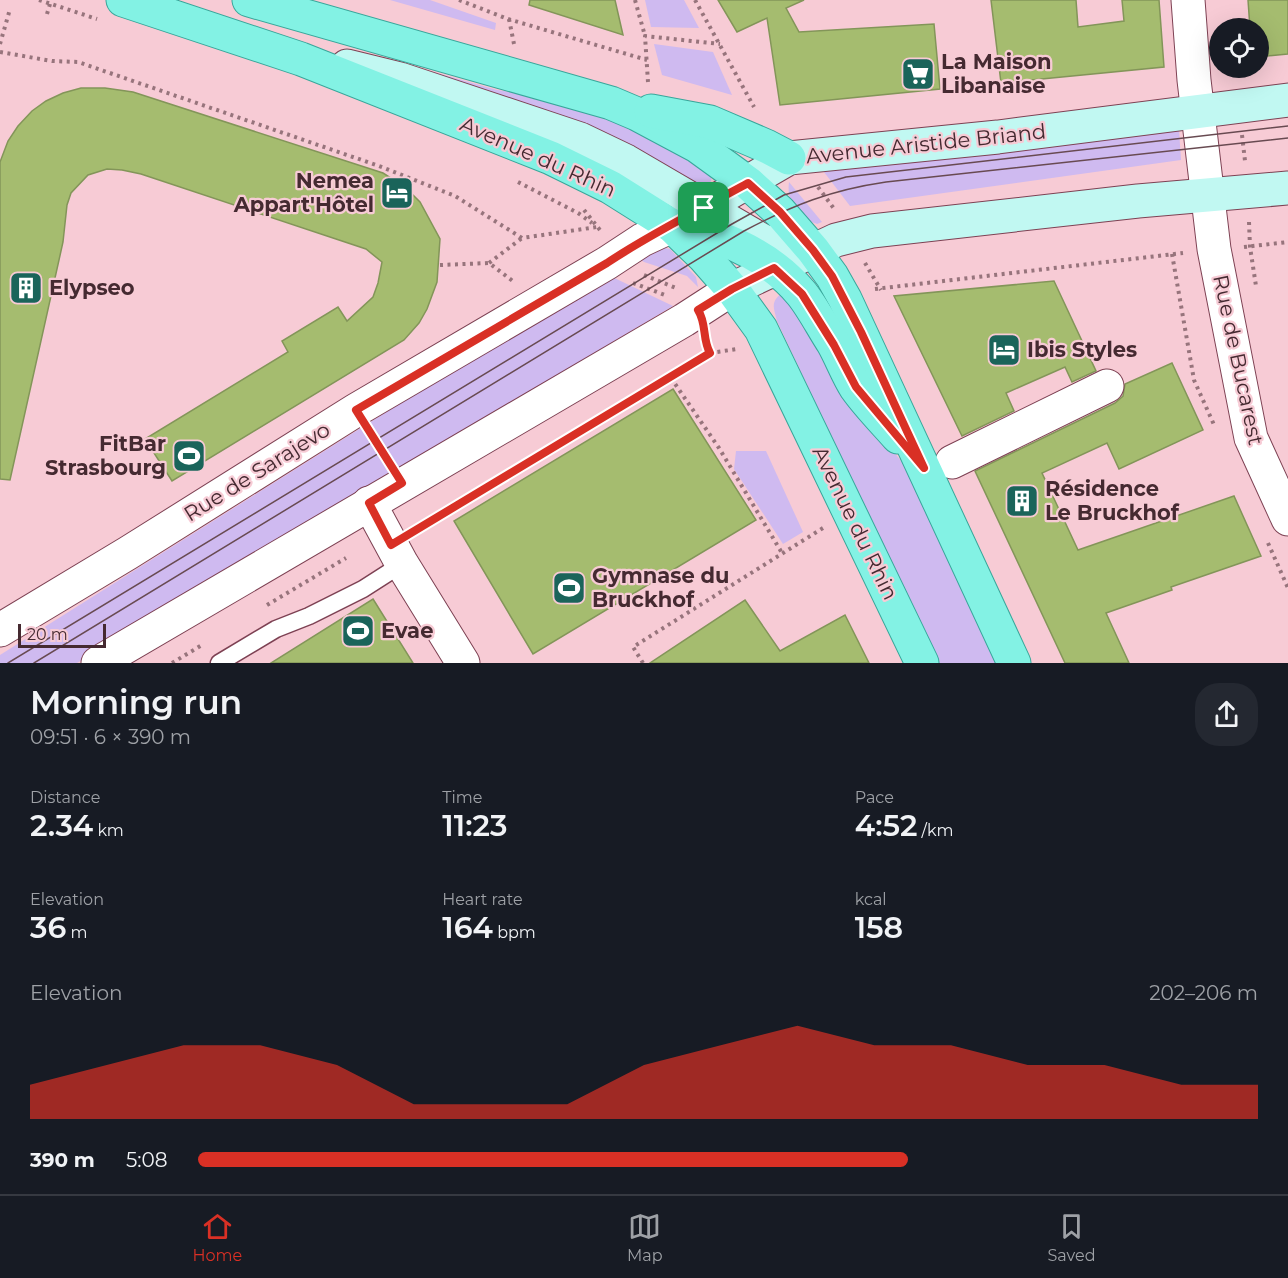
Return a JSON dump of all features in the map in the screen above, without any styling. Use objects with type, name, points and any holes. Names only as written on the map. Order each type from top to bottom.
[{"type":"main road","name":"Avenue du Rhin","points":[[123,0],[301,59],[551,158],[625,195],[672,226],[732,289],[761,329],[922,663]]},
{"type":"main road","points":[[249,0],[612,103],[710,122],[789,158]]},
{"type":"main road","points":[[301,59],[351,67],[400,79],[579,139],[626,162],[763,241],[797,249],[813,250]]},
{"type":"main road","name":"Avenue Aristide Briand","points":[[672,226],[789,158],[998,137],[1288,100]]},
{"type":"main road","points":[[612,103],[697,146],[748,183],[780,212],[832,276],[938,465],[1014,663]]},
{"type":"main road","points":[[732,289],[836,240],[873,231],[1288,188]]},
{"type":"main road","points":[[672,226],[694,230],[720,239],[774,268],[802,294],[834,345],[856,387],[938,465]]},
{"type":"street","points":[[1188,0],[1197,112],[1207,196]]},
{"type":"street","name":"Rue de Bucarest","points":[[1207,196],[1214,249],[1251,438],[1288,519]]},
{"type":"street","name":"Rue de Sarajevo","points":[[0,630],[356,410],[642,240],[672,226]]},
{"type":"street","points":[[98,663],[402,483],[697,323],[732,289]]},
{"type":"street","points":[[938,465],[1107,386]]},
{"type":"street","points":[[369,503],[463,663]]},
{"type":"lane","points":[[219,663],[276,630],[363,589],[397,554]]},
{"type":"path","points":[[39,0],[51,4],[47,14]]},
{"type":"path","points":[[459,0],[508,19],[646,60]]},
{"type":"path","points":[[634,0],[645,36],[649,83]]},
{"type":"path","points":[[695,0],[758,113]]},
{"type":"path","points":[[0,44],[10,9]]},
{"type":"path","points":[[508,19],[515,48]]},
{"type":"path","points":[[645,36],[720,44]]},
{"type":"path","points":[[0,52],[52,61],[78,62],[379,166],[455,196],[522,238]]},
{"type":"path","points":[[513,179],[578,213],[598,227],[619,277],[676,299],[714,338]]},
{"type":"path","points":[[440,265],[489,263],[522,238],[598,227]]},
{"type":"path","points":[[591,233],[598,227]]},
{"type":"path","points":[[397,554],[710,353],[684,292],[627,268],[613,259],[595,245],[598,227]]},
{"type":"path","points":[[865,289],[1288,242]]},
{"type":"path","points":[[489,263],[517,286]]},
{"type":"path","points":[[671,378],[719,448],[782,553]]},
{"type":"path","points":[[356,410],[402,483]]},
{"type":"path","points":[[643,663],[633,647],[828,525]]},
{"type":"shaded area","points":[[390,0],[430,0],[496,23],[495,30]]},
{"type":"shaded area","points":[[645,0],[684,0],[699,28],[651,27]]},
{"type":"shaded area","points":[[654,44],[713,52],[732,95],[662,75]]},
{"type":"shaded area","points":[[430,71],[616,120],[707,170],[712,175],[711,181],[704,191],[428,78]]},
{"type":"shaded area","points":[[1178,114],[1181,160],[850,206],[824,172]]},
{"type":"shaded area","points":[[789,182],[822,222],[817,224],[799,215],[793,207]]},
{"type":"shaded area","points":[[649,245],[670,249],[696,277],[698,287],[687,276],[644,262],[638,257]]},
{"type":"shaded area","points":[[606,274],[673,306],[77,663],[0,663],[0,655]]},
{"type":"shaded area","points":[[781,294],[788,295],[849,397],[906,467],[1000,663],[937,663],[777,321],[774,303]]},
{"type":"shaded area","points":[[736,451],[766,451],[803,532],[783,544],[734,469]]},
{"type":"building","points":[[530,0],[615,0],[623,35],[529,5]]},
{"type":"building","points":[[718,0],[804,0],[786,8],[799,32],[934,24],[940,89],[780,105],[767,18],[737,32]]},
{"type":"building","points":[[991,0],[1076,0],[1078,27],[1124,21],[1122,0],[1159,0],[1164,67],[1001,83]]},
{"type":"building","points":[[1248,0],[1288,0],[1288,54],[1269,56],[1269,18],[1249,18]]},
{"type":"building","name":"Elypseo","points":[[81,88],[105,88],[133,92],[383,173],[405,187],[420,202],[440,239],[437,282],[419,323],[404,340],[172,481],[145,439],[288,352],[282,341],[338,307],[347,321],[373,297],[382,262],[366,249],[141,174],[107,169],[88,175],[71,193],[67,205],[63,242],[10,480],[0,479],[0,162],[8,141],[32,111],[63,93]]},
{"type":"building","name":"Ibis Styles","points":[[1054,281],[1096,371],[1072,382],[1065,367],[1006,393],[1014,411],[962,436],[894,296]]},
{"type":"building","name":"Résidence Le Bruckhof","points":[[1172,363],[1203,430],[1119,469],[1107,443],[1042,473],[1078,550],[1234,496],[1261,556],[1171,587],[1172,590],[1106,613],[1129,663],[1065,663],[975,471],[1115,403],[1123,396],[1125,384]]},
{"type":"building","name":"Gymnase du Bruckhof","points":[[673,389],[756,520],[533,654],[454,521]]},
{"type":"building","name":"Evae","points":[[373,599],[413,663],[271,663]]},
{"type":"building","points":[[745,600],[780,651],[845,615],[869,663],[650,663]]},
{"type":"tram line","points":[[8,663],[732,224],[784,195],[846,177],[1288,126]]},
{"type":"tram line","points":[[34,663],[744,231],[796,206],[848,189],[886,182],[1288,138]]},
{"type":"place","name":"La Maison Libanaise","points":[[918,74]]},
{"type":"place","name":"Nemea Appart'Hôtel","points":[[397,193]]},
{"type":"place","name":"Elypseo","points":[[26,288]]},
{"type":"place","name":"Ibis Styles","points":[[1004,350]]},
{"type":"place","name":"FitBar Strasbourg","points":[[189,456]]},
{"type":"place","name":"Résidence Le Bruckhof","points":[[1022,501]]},
{"type":"place","name":"Gymnase du Bruckhof","points":[[569,588]]},
{"type":"place","name":"Evae","points":[[358,631]]},
{"type":"route","points":[[748,183],[780,212],[813,250],[832,276],[853,315],[924,468],[856,387],[834,345],[802,294],[774,268],[732,289],[698,310],[703,318],[704,343],[710,353],[391,545],[369,503],[402,483],[356,410],[607,263],[642,240],[704,208],[748,183]]}]
